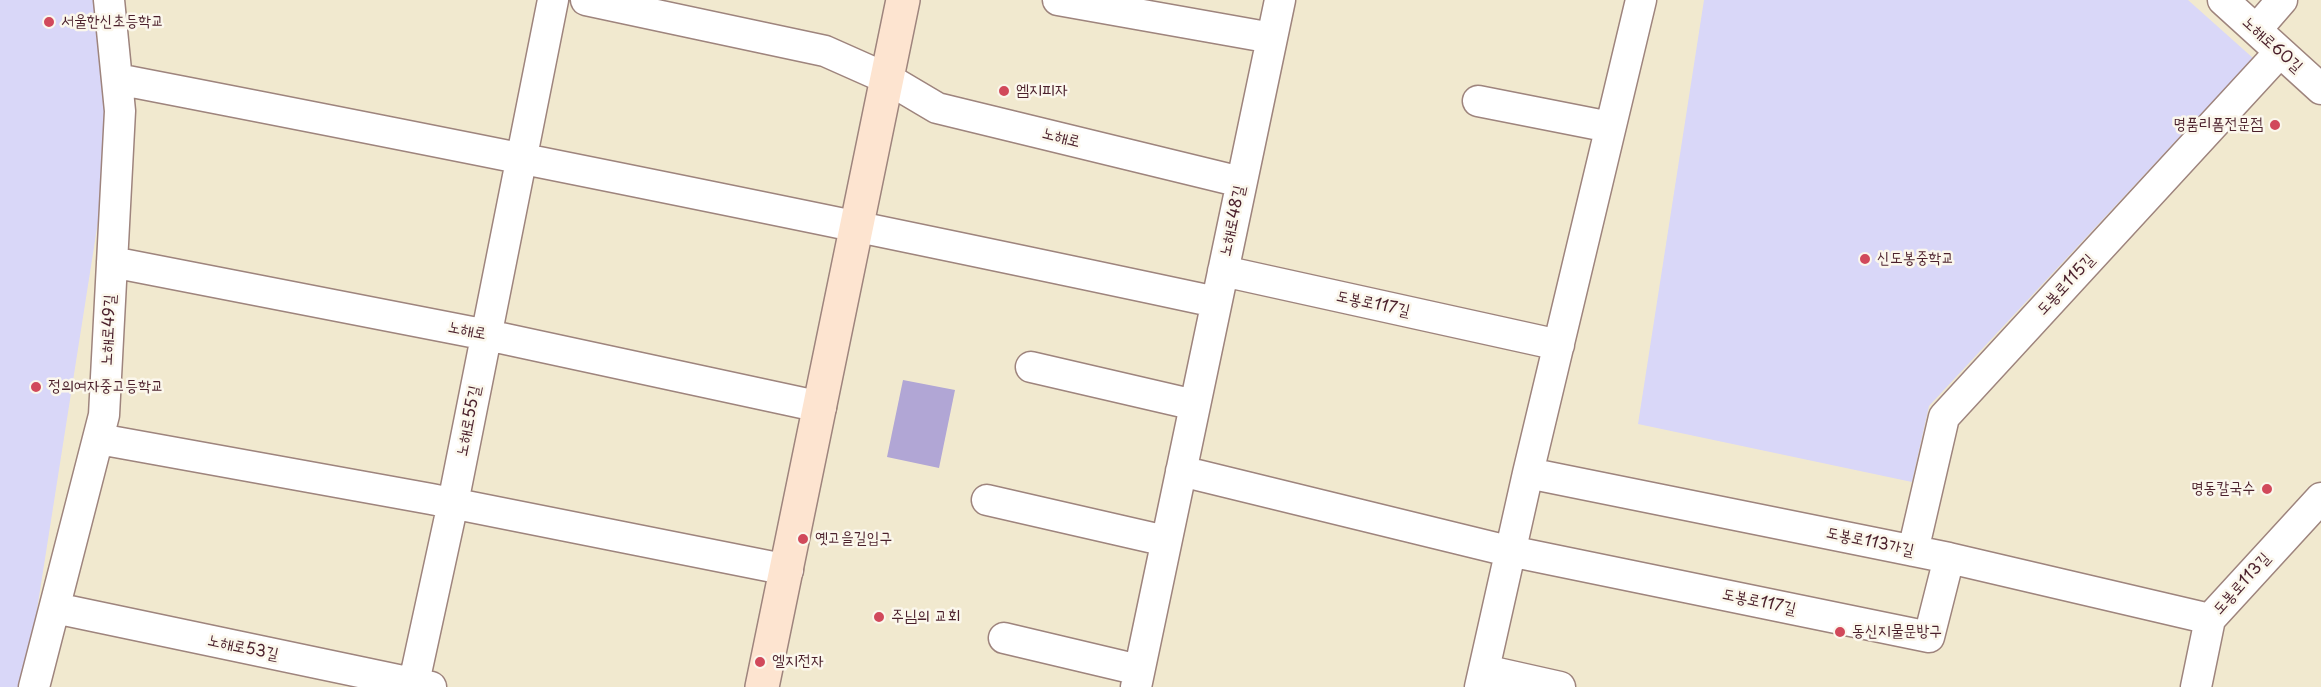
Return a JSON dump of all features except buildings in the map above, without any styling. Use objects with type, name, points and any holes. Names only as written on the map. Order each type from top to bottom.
[{"type":"main road","points":[[762,687],[788,570],[903,0]]},
{"type":"street","name":"노해로49길","points":[[34,687],[104,415],[120,111],[109,0]]},
{"type":"street","name":"노해로55길","points":[[419,686],[520,157],[553,0]]},
{"type":"street","name":"노해로","points":[[586,0],[825,51],[888,79],[937,108],[1241,182]]},
{"type":"street","points":[[1058,0],[1272,38]]},
{"type":"street","name":"노해로48길","points":[[1004,638],[1138,678],[1280,0]]},
{"type":"street","points":[[1560,687],[1482,679],[1528,472],[1641,0]]},
{"type":"street","name":"노해로60길","points":[[2223,0],[2321,89]]},
{"type":"street","points":[[2256,30],[2282,0]]},
{"type":"street","name":"도봉로115길","points":[[1913,551],[1944,417],[2280,52]]},
{"type":"street","points":[[117,79],[858,225],[1216,302]]},
{"type":"street","points":[[1478,101],[1610,128]]},
{"type":"street","name":"노해로","points":[[112,262],[487,335],[821,407]]},
{"type":"street","name":"도봉로117길","points":[[1223,271],[1559,345]]},
{"type":"street","points":[[1031,367],[1195,405]]},
{"type":"street","points":[[99,439],[453,503],[788,570]]},
{"type":"street","name":"도봉로117길","points":[[1181,471],[1510,551],[1929,638],[1949,558]]},
{"type":"street","name":"도봉로113가길","points":[[1528,472],[1949,558],[2210,619]]},
{"type":"street","name":"도봉로113길","points":[[2196,687],[2210,619],[2321,498]]},
{"type":"street","points":[[987,500],[1166,541]]},
{"type":"street","name":"노해로53길","points":[[55,608],[419,686]]},
{"type":"shaded area","name":"정의여자중고등학교","points":[[0,0],[95,0],[111,139],[33,635],[19,687],[0,687]]},
{"type":"shaded area","name":"신도봉중학교","points":[[1704,0],[2188,0],[2253,58],[1929,406],[1912,482],[1638,424]]},
{"type":"place","name":"서울한신초등학교","points":[[49,22]]},
{"type":"place","name":"엠지피자","points":[[1004,91]]},
{"type":"place","name":"명품리폼전문점","points":[[2275,125]]},
{"type":"place","name":"신도봉중학교","points":[[1865,259]]},
{"type":"place","name":"정의여자중고등학교","points":[[36,387]]},
{"type":"place","name":"명동칼국수","points":[[2267,489]]},
{"type":"place","name":"옛고을길입구","points":[[803,539]]},
{"type":"place","name":"주님의 교회","points":[[879,617]]},
{"type":"place","name":"동신지물문방구","points":[[1840,632]]},
{"type":"place","name":"엘지전자","points":[[760,662]]}]
